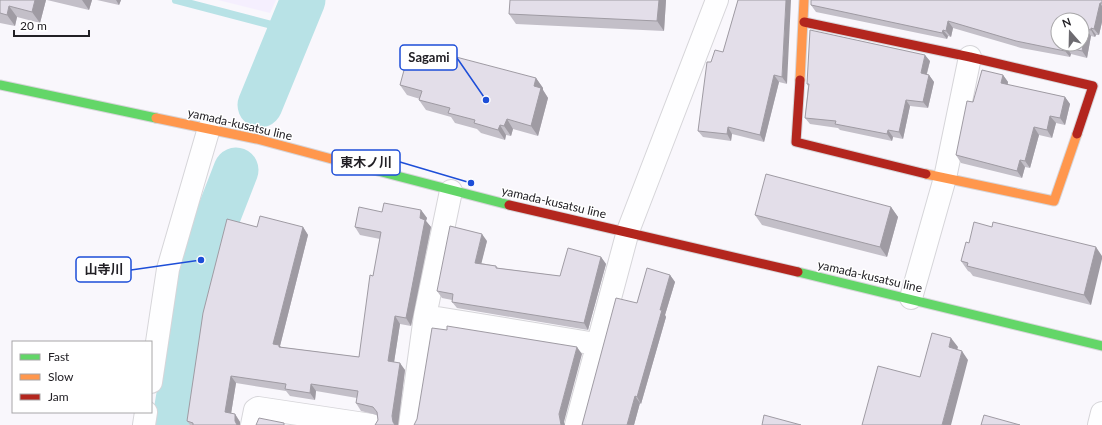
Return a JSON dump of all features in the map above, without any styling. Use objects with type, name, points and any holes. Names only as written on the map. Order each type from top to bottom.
[{"type":"main road","points":[[804,0],[804,22],[796,142],[946,178],[1054,201],[1093,86],[970,57],[804,22]]},
{"type":"main road","name":"yamada-kusatsu line","points":[[0,85],[209,128],[451,190],[911,298],[1102,346]]},
{"type":"street","points":[[576,425],[596,344],[628,231],[717,0]]},
{"type":"street","points":[[911,298],[946,178],[970,57]]},
{"type":"street","points":[[152,375],[168,269],[209,128]]},
{"type":"street","points":[[410,425],[425,316],[451,190]]},
{"type":"street","points":[[425,316],[596,344]]},
{"type":"street","points":[[252,425],[255,410],[258,408],[371,425]]},
{"type":"street","points":[[144,425],[146,413]]},
{"type":"street","points":[[1099,425],[1102,413]]},
{"type":"shaded area","points":[[218,0],[276,0],[270,13]]},
{"type":"building","points":[[0,0],[35,0],[32,12],[9,6],[7,15],[0,13]]},
{"type":"building","points":[[510,0],[659,0],[657,21],[509,14]]},
{"type":"building","points":[[738,0],[786,0],[782,77],[774,75],[760,135],[728,127],[727,134],[698,131],[707,62],[711,62],[715,50],[723,52]]},
{"type":"building","points":[[811,0],[1102,0],[1094,29],[1091,28],[1091,30],[1090,12],[1050,12],[1050,48],[1016,41],[948,21],[946,31],[943,30],[942,33],[811,5]]},
{"type":"building","points":[[810,30],[925,55],[921,73],[929,75],[923,102],[906,100],[899,132],[888,130],[887,134],[835,124],[836,121],[805,118],[809,84],[807,84]]},
{"type":"building","points":[[418,47],[536,78],[534,86],[541,88],[531,126],[507,119],[504,126],[500,125],[498,130],[474,123],[475,120],[448,113],[450,108],[419,100],[422,91],[400,85],[407,59],[414,61]]},
{"type":"building","points":[[982,70],[1003,75],[1001,83],[1065,97],[1060,118],[1050,116],[1047,130],[1034,127],[1025,161],[1020,160],[1017,171],[956,155],[967,101],[973,102]]},
{"type":"building","points":[[766,174],[891,207],[880,247],[755,215]]},
{"type":"building","points":[[384,203],[421,210],[420,218],[425,220],[406,318],[395,316],[388,361],[400,363],[392,416],[395,425],[375,425],[378,420],[377,412],[373,407],[356,403],[358,391],[311,384],[310,393],[285,389],[286,384],[231,376],[225,412],[235,414],[235,421],[237,425],[193,425],[193,423],[187,421],[203,313],[227,219],[257,227],[260,216],[303,227],[273,344],[279,345],[279,347],[359,357],[370,275],[373,276],[381,232],[355,227],[359,207],[382,212]]},
{"type":"building","points":[[974,222],[992,227],[993,222],[1096,247],[1084,295],[967,266],[968,263],[961,261],[966,242],[969,243]]},
{"type":"building","points":[[450,226],[482,234],[475,263],[496,266],[496,268],[560,276],[568,248],[601,257],[584,323],[452,302],[453,294],[437,291]]},
{"type":"building","points":[[647,268],[670,275],[660,310],[662,310],[637,397],[635,396],[627,425],[582,425],[616,298],[637,303]]},
{"type":"building","points":[[447,326],[577,347],[559,414],[561,425],[414,425],[417,419],[432,328],[447,330]]},
{"type":"building","points":[[932,333],[951,338],[949,347],[962,351],[942,425],[862,425],[878,366],[920,377]]},
{"type":"building","points":[[764,415],[801,425],[762,425]]},
{"type":"building","points":[[984,415],[1020,425],[981,425]]},
{"type":"building","points":[[259,418],[284,423],[284,425],[256,425]]},
{"type":"waterway","points":[[176,0],[291,30]]},
{"type":"waterway","points":[[260,105],[303,0]]},
{"type":"waterway","points":[[174,425],[201,260],[236,170]]},
{"type":"traffic: fast","points":[[0,85],[156,118]]},
{"type":"traffic: fast","points":[[343,162],[509,205]]},
{"type":"traffic: fast","points":[[798,272],[1102,346]]},
{"type":"traffic: slow","points":[[800,80],[804,0]]},
{"type":"traffic: slow","points":[[156,118],[257,139],[343,162]]},
{"type":"traffic: slow","points":[[926,174],[1054,201],[1077,134]]},
{"type":"traffic: jam","points":[[804,22],[970,57],[1093,86],[1077,134]]},
{"type":"traffic: jam","points":[[800,80],[796,142],[926,174]]},
{"type":"traffic: jam","points":[[509,205],[798,272]]},
{"type":"place","name":"Sagami","points":[[486,100]]},
{"type":"place","name":"東木ノ川","points":[[471,183]]},
{"type":"place","name":"山寺川","points":[[201,260]]}]
